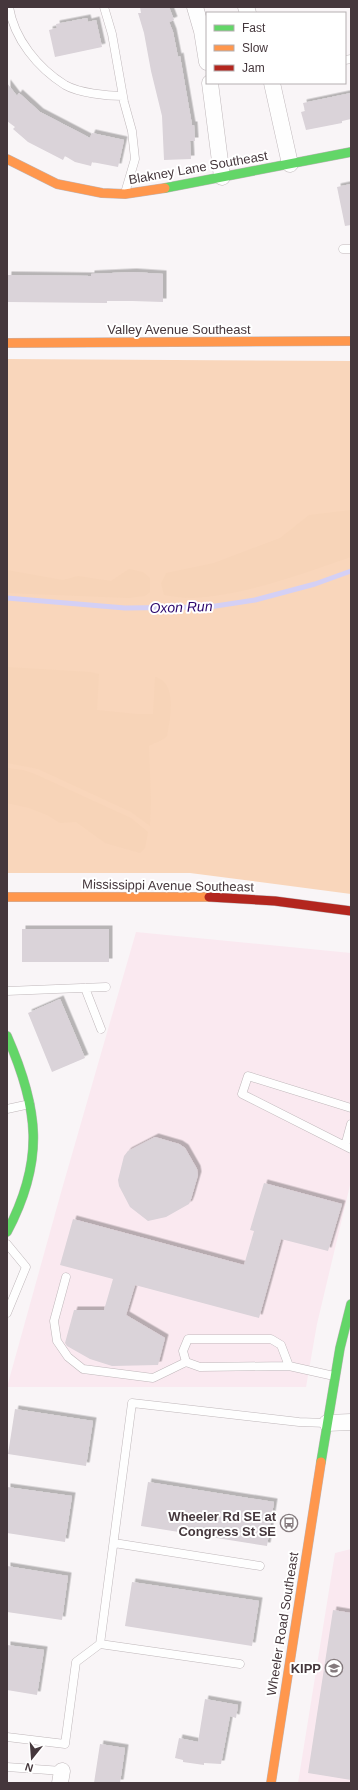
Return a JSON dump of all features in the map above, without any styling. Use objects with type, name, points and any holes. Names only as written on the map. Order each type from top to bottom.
[{"type":"street","points":[[195,7],[202,31],[206,56]]},
{"type":"street","points":[[210,84],[222,177]]},
{"type":"street","points":[[272,84],[290,164]]},
{"type":"street","name":"Blakney Lane Southeast","points":[[7,159],[57,184],[102,193],[125,194],[162,189],[351,152]]},
{"type":"street","name":"Valley Avenue Southeast","points":[[7,343],[351,341]]},
{"type":"street","name":"Mississippi Avenue Southeast","points":[[7,897],[201,896],[268,901],[351,911]]},
{"type":"street","points":[[7,1036],[24,1080],[31,1104],[35,1142],[31,1170],[21,1204],[7,1232]]},
{"type":"street","name":"Wheeler Road Southeast","points":[[273,1782],[327,1423],[335,1376],[351,1304]]},
{"type":"street","points":[[327,1423],[351,1422]]},
{"type":"lane","points":[[9,7],[11,20],[17,36],[37,62],[66,86],[102,96],[123,96]]},
{"type":"lane","points":[[104,7],[112,34],[123,96],[132,131],[135,159],[125,194]]},
{"type":"lane","points":[[7,991],[106,987]]},
{"type":"lane","points":[[85,988],[100,1029]]},
{"type":"lane","points":[[351,1108],[248,1076],[242,1094],[348,1148],[351,1124]]},
{"type":"lane","points":[[7,1109],[31,1104]]},
{"type":"lane","points":[[7,1244],[26,1267],[7,1313]]},
{"type":"lane","points":[[66,1277],[54,1320],[56,1341],[68,1357],[83,1369],[153,1378],[186,1362],[200,1367],[289,1366],[335,1376]]},
{"type":"lane","points":[[186,1362],[183,1352],[188,1339],[271,1339],[281,1345],[289,1366]]},
{"type":"lane","points":[[100,1644],[132,1403],[327,1423]]},
{"type":"lane","points":[[114,1543],[260,1566]]},
{"type":"lane","points":[[7,1737],[65,1744],[76,1662],[100,1644],[240,1664]]},
{"type":"lane","points":[[7,1766],[61,1777]]},
{"type":"shaded area","points":[[7,359],[351,361],[351,894],[190,873],[7,873]]},
{"type":"shaded area","points":[[351,510],[351,557],[252,589],[191,598],[164,595],[161,583],[166,573],[214,563],[280,538],[309,515]]},
{"type":"shaded area","points":[[129,569],[143,572],[150,578],[150,592],[145,596],[128,598],[7,593],[7,570],[63,580],[78,576],[111,581]]},
{"type":"shaded area","points":[[7,667],[91,672],[99,674],[97,710],[137,714],[153,714],[155,677],[162,680],[170,693],[171,711],[167,736],[149,746],[151,802],[150,826],[131,812],[38,769],[7,763]]},
{"type":"shaded area","points":[[7,768],[23,770],[35,774],[131,818],[148,832],[145,848],[140,853],[105,843],[76,822],[60,823],[47,815],[29,808],[7,803]]},
{"type":"shaded area","points":[[136,932],[351,953],[351,1181],[317,1324],[306,1387],[7,1387]]},
{"type":"shaded area","name":"KIPP","points":[[351,1549],[351,1783],[298,1783],[335,1553]]},
{"type":"building","points":[[140,7],[169,7],[174,20],[169,22],[173,32],[178,57],[180,56],[192,125],[194,125],[195,141],[190,141],[191,159],[164,160],[162,116],[151,71],[144,33],[138,13],[141,13]]},
{"type":"building","points":[[87,18],[88,22],[96,20],[102,47],[55,57],[49,30],[57,28],[56,24]]},
{"type":"building","points":[[7,83],[17,96],[19,93],[40,112],[90,138],[92,133],[124,140],[118,167],[92,162],[91,166],[75,162],[65,156],[63,160],[28,142],[13,129],[15,127],[7,121]]},
{"type":"building","points":[[351,93],[351,119],[342,121],[342,123],[306,130],[301,112],[305,111],[303,103]]},
{"type":"building","points":[[351,184],[351,225],[345,226],[337,187]]},
{"type":"building","points":[[133,272],[163,274],[163,302],[7,302],[8,275],[91,276],[91,274]]},
{"type":"building","points":[[22,929],[109,929],[109,962],[22,962]]},
{"type":"building","points":[[60,999],[85,1058],[52,1072],[28,1013]]},
{"type":"building","points":[[155,1137],[179,1144],[185,1148],[197,1169],[198,1175],[189,1204],[166,1217],[148,1221],[130,1207],[119,1186],[118,1180],[124,1156],[128,1151]]},
{"type":"building","points":[[264,1183],[342,1204],[328,1251],[281,1239],[259,1318],[135,1285],[126,1315],[165,1338],[158,1365],[112,1366],[90,1359],[67,1346],[65,1343],[74,1310],[104,1310],[113,1279],[60,1265],[73,1219],[244,1265],[254,1231],[250,1230]]},
{"type":"building","points":[[15,1409],[93,1421],[86,1466],[8,1454]]},
{"type":"building","points":[[148,1482],[274,1502],[267,1546],[141,1526]]},
{"type":"building","points":[[7,1487],[72,1496],[65,1542],[7,1533]]},
{"type":"building","points":[[7,1566],[68,1576],[62,1620],[7,1612]]},
{"type":"building","points":[[132,1582],[259,1601],[252,1646],[125,1626]]},
{"type":"building","name":"KIPP","points":[[333,1610],[351,1613],[351,1780],[308,1773]]},
{"type":"building","points":[[7,1645],[44,1650],[37,1695],[7,1690]]},
{"type":"building","points":[[205,1699],[238,1705],[236,1718],[230,1716],[221,1764],[204,1763],[204,1765],[183,1762],[183,1760],[175,1758],[179,1738],[198,1742]]},
{"type":"building","points":[[100,1744],[125,1748],[120,1783],[94,1783]]},
{"type":"waterway","name":"Oxon Run","points":[[7,598],[125,608],[209,607],[255,600],[315,584],[351,571]]},
{"type":"traffic: fast","points":[[165,188],[351,152]]},
{"type":"traffic: fast","points":[[7,1036],[18,1062],[26,1087],[31,1111],[33,1134],[32,1158],[28,1181],[7,1232]]},
{"type":"traffic: fast","points":[[321,1462],[340,1348],[351,1304]]},
{"type":"traffic: slow","points":[[7,159],[57,184],[102,193],[125,194],[165,188]]},
{"type":"traffic: slow","points":[[7,343],[351,341]]},
{"type":"traffic: slow","points":[[7,897],[209,897]]},
{"type":"traffic: slow","points":[[271,1783],[321,1462]]},
{"type":"traffic: jam","points":[[209,897],[275,901],[351,911]]},
{"type":"place","name":"Wheeler Rd SE at Congress St SE","points":[[289,1523]]},
{"type":"place","name":"KIPP","points":[[334,1668]]}]
